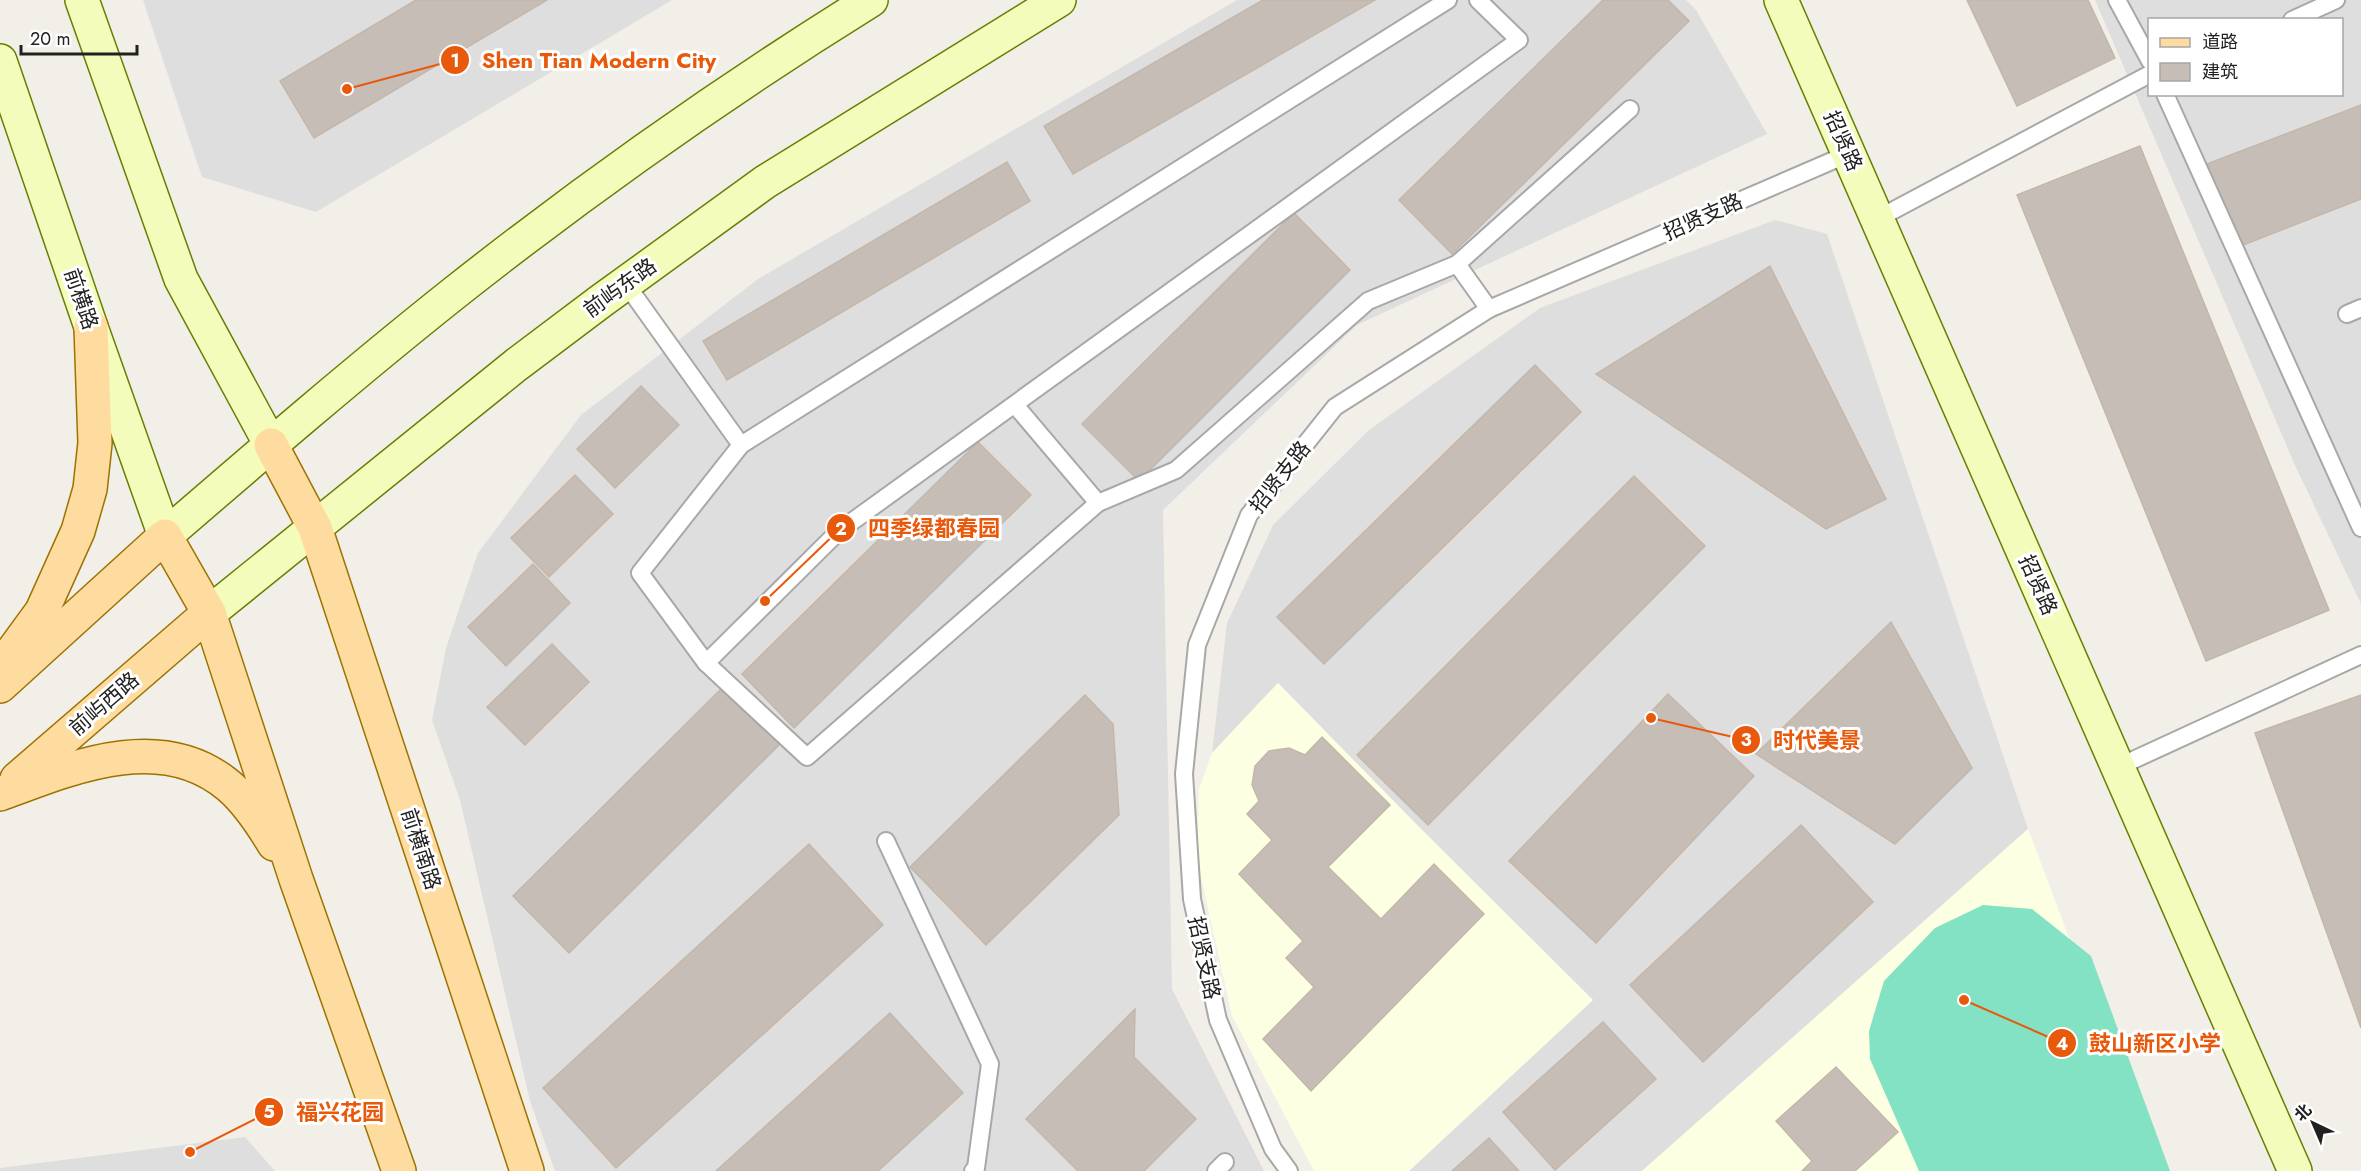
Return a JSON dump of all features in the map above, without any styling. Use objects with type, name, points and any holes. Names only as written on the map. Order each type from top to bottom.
[{"type":"main road","points":[[82,0],[181,279],[271,445]]},
{"type":"main road","points":[[0,686],[165,536],[452,294],[705,107],[871,0]]},
{"type":"main road","name":"前屿东路","points":[[209,613],[516,365],[765,182],[1059,0]]},
{"type":"main road","name":"招贤路","points":[[1781,0],[2295,1171]]},
{"type":"main road","name":"前横路","points":[[0,61],[165,536]]},
{"type":"main road","points":[[0,666],[42,611],[78,531],[90,489],[95,443],[91,327]]},
{"type":"main road","name":"前横南路","points":[[271,445],[315,528],[527,1171]]},
{"type":"main road","points":[[165,536],[209,613],[296,879],[399,1171]]},
{"type":"main road","name":"前屿西路","points":[[0,794],[209,613]]},
{"type":"main road","points":[[0,794],[68,768],[112,758],[164,757],[191,763],[209,771],[230,787],[259,820],[296,879]]},
{"type":"lane","points":[[1448,0],[741,445],[640,573],[706,663],[807,757],[1098,503],[1176,470],[1368,301],[1457,264],[1630,110]]},
{"type":"lane","points":[[706,663],[839,531],[1519,40],[1478,0]]},
{"type":"lane","points":[[2116,0],[2148,57]]},
{"type":"lane","points":[[2296,18],[2336,0]]},
{"type":"lane","points":[[1877,219],[2148,75]]},
{"type":"lane","points":[[2166,96],[2361,528]]},
{"type":"lane","name":"招贤支路","points":[[1289,1171],[1273,1149],[1218,1020],[1192,899],[1184,774],[1197,645],[1249,515],[1335,407],[1489,309],[1848,154]]},
{"type":"lane","points":[[1457,264],[1489,309]]},
{"type":"lane","points":[[626,284],[741,445]]},
{"type":"lane","points":[[1015,405],[1098,503]]},
{"type":"lane","points":[[2118,767],[2361,655]]},
{"type":"lane","points":[[886,841],[990,1064],[975,1170]]},
{"type":"shaded area","points":[[143,0],[672,0],[316,212],[202,177]]},
{"type":"shaded area","points":[[1237,0],[1686,0],[1696,10],[1767,134],[1357,325],[1163,510],[1172,989],[1264,1171],[555,1171],[530,1101],[460,800],[432,720],[446,648],[478,553],[581,415],[758,279]]},
{"type":"shaded area","points":[[2095,0],[2361,0],[2361,604],[2294,463]]},
{"type":"shaded area","points":[[1775,220],[1827,234],[2028,829],[1642,1171],[1409,1171],[1593,1000],[1278,683],[1212,753],[1227,623],[1273,525],[1369,430],[1540,308]]},
{"type":"shaded area","points":[[1278,683],[1593,1000],[1409,1171],[1314,1171],[1232,1016],[1197,859],[1199,789],[1212,753]]},
{"type":"shaded area","points":[[2028,829],[2157,1171],[1642,1171]]},
{"type":"shaded area","points":[[245,1137],[275,1171],[0,1171],[0,1168]]},
{"type":"green space","points":[[1983,905],[2032,909],[2091,956],[2170,1171],[1919,1171],[1870,1059],[1869,1031],[1884,981],[1935,928]]},
{"type":"building","points":[[416,0],[547,0],[314,138],[280,81]]},
{"type":"building","points":[[1263,0],[1375,0],[1073,174],[1044,126]]},
{"type":"building","points":[[1603,0],[1668,0],[1689,21],[1452,254],[1399,200]]},
{"type":"building","points":[[1967,0],[2088,0],[2115,58],[2017,106]]},
{"type":"building","points":[[2361,105],[2361,199],[2238,247],[2207,164]]},
{"type":"building","points":[[2140,146],[2329,610],[2206,661],[2017,195]]},
{"type":"building","points":[[1007,162],[1030,201],[727,380],[703,341]]},
{"type":"building","points":[[1294,213],[1350,270],[1139,481],[1082,424]]},
{"type":"building","points":[[1770,266],[1886,499],[1826,529],[1596,374]]},
{"type":"building","points":[[1535,365],[1581,412],[1324,664],[1277,617]]},
{"type":"building","points":[[641,386],[679,425],[615,488],[577,449]]},
{"type":"building","points":[[978,442],[1031,495],[794,728],[742,674]]},
{"type":"building","points":[[575,475],[613,514],[549,577],[511,538]]},
{"type":"building","points":[[1634,476],[1705,546],[1428,825],[1357,755]]},
{"type":"building","points":[[533,564],[570,603],[506,666],[468,627]]},
{"type":"building","points":[[1891,622],[1972,768],[1895,844],[1756,754]]},
{"type":"building","points":[[552,644],[589,682],[525,745],[487,707]]},
{"type":"building","points":[[724,686],[781,743],[569,953],[513,896]]},
{"type":"building","points":[[1668,694],[1754,776],[1596,943],[1509,861]]},
{"type":"building","points":[[1085,695],[1113,724],[1119,815],[986,945],[910,867]]},
{"type":"building","points":[[2361,695],[2361,1028],[2255,733]]},
{"type":"building","points":[[1322,737],[1390,805],[1328,867],[1381,919],[1434,864],[1484,914],[1311,1091],[1263,1039],[1314,987],[1286,958],[1303,941],[1239,874],[1272,840],[1247,814],[1259,801],[1252,785],[1255,766],[1269,751],[1289,748],[1305,755]]},
{"type":"building","points":[[1801,825],[1873,902],[1703,1062],[1630,985]]},
{"type":"building","points":[[809,844],[883,925],[616,1168],[543,1088]]},
{"type":"building","points":[[1135,1009],[1134,1057],[1196,1119],[1144,1171],[1078,1171],[1026,1119]]},
{"type":"building","points":[[890,1013],[963,1093],[878,1171],[716,1171]]},
{"type":"building","points":[[1603,1022],[1656,1079],[1555,1170],[1503,1112]]},
{"type":"building","points":[[1836,1067],[1898,1132],[1855,1171],[1802,1171],[1812,1161],[1776,1121]]},
{"type":"building","points":[[1489,1138],[1519,1171],[1452,1171]]},
{"type":"place","name":"Shen Tian Modern City","points":[[347,89]]},
{"type":"place","name":"四季绿都春园","points":[[765,601]]},
{"type":"place","name":"时代美景","points":[[1651,718]]},
{"type":"place","name":"鼓山新区小学","points":[[1964,1000]]},
{"type":"place","name":"福兴花园","points":[[190,1152]]}]
